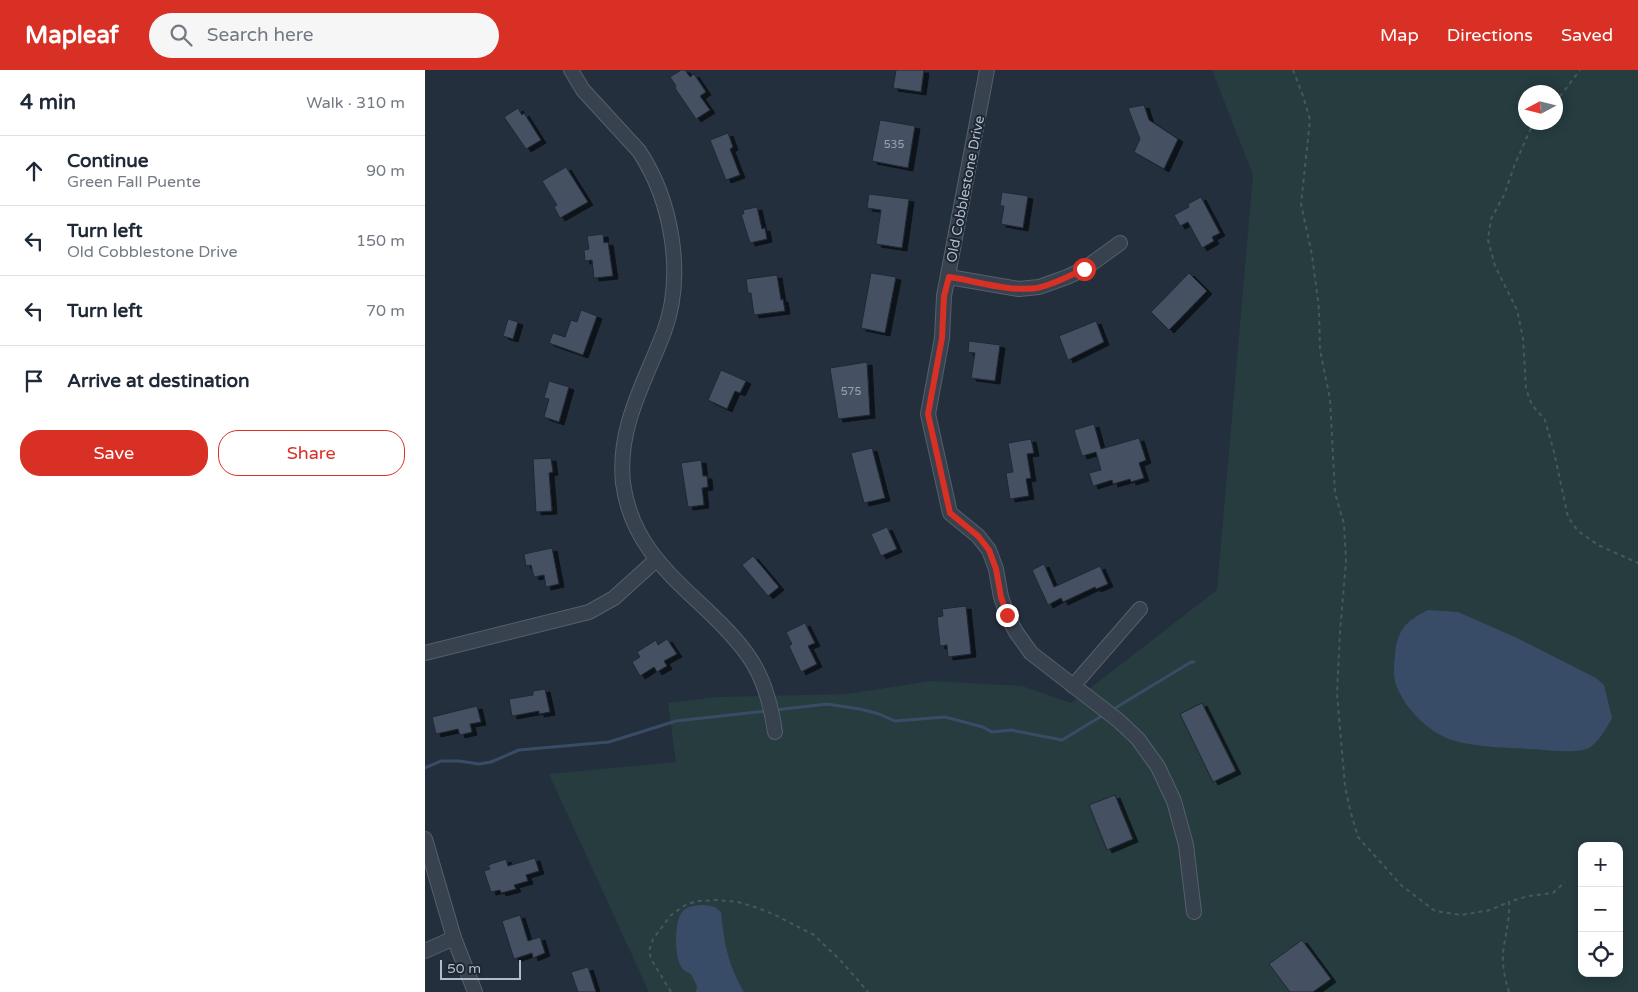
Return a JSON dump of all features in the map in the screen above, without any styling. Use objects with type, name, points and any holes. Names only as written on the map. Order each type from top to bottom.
[{"type":"street","points":[[571,70],[583,90],[639,151],[646,162],[661,193],[669,226],[675,278],[674,293],[664,330],[629,417],[625,435],[622,457],[623,484],[629,510],[640,535],[656,560],[731,634],[748,655],[766,690],[772,710],[775,732]]},
{"type":"street","name":"Old Cobblestone Drive","points":[[987,70],[944,296],[942,338],[928,414],[950,513],[978,536],[989,550],[996,569],[1001,597],[1007,615],[1031,654],[1073,686]]},
{"type":"street","points":[[949,277],[1019,289],[1039,287],[1084,269],[1120,244]]},
{"type":"street","points":[[425,653],[589,612],[614,598],[656,560]]},
{"type":"street","points":[[1140,609],[1073,686],[1119,721],[1138,739],[1158,767],[1174,801],[1186,845],[1194,912]]},
{"type":"street","points":[[425,839],[454,938],[475,992]]},
{"type":"street","points":[[425,951],[454,938]]},
{"type":"path","points":[[1293,70],[1310,120],[1301,204],[1312,255],[1319,309],[1320,350],[1330,399],[1335,494],[1344,524],[1346,562],[1337,694],[1345,786],[1358,837],[1401,885],[1435,911],[1461,915],[1490,910],[1528,896],[1553,893],[1565,882]]},
{"type":"path","points":[[1563,92],[1580,70]]},
{"type":"path","points":[[1530,130],[1504,195],[1491,219],[1488,240],[1495,266],[1517,310],[1523,338],[1526,389],[1532,405],[1545,420],[1568,517],[1578,531],[1599,545],[1638,563]]},
{"type":"path","points":[[671,992],[651,959],[649,951],[653,939],[671,915],[687,904],[717,900],[738,902],[758,908],[814,935],[842,962],[868,992]]},
{"type":"path","points":[[1509,902],[1510,914],[1503,955],[1505,979],[1509,992]]},
{"type":"green space","points":[[1212,70],[1638,70],[1638,992],[649,992],[549,774],[676,762],[668,703],[717,697],[847,694],[931,681],[1022,686],[1071,703],[1217,590],[1253,175]]},
{"type":"water","points":[[1428,610],[1458,612],[1517,638],[1596,678],[1604,685],[1612,718],[1602,734],[1589,748],[1577,751],[1561,751],[1501,748],[1468,744],[1449,739],[1432,730],[1417,717],[1405,702],[1396,685],[1394,674],[1396,646],[1404,627],[1408,622]]},
{"type":"water","points":[[704,905],[715,907],[721,912],[728,954],[744,992],[696,992],[697,986],[691,974],[683,969],[679,963],[676,949],[676,931],[679,917],[686,908]]},
{"type":"building","points":[[681,70],[685,70],[690,77],[694,74],[706,92],[700,96],[710,110],[696,119],[675,88],[676,86],[670,77]]},
{"type":"building","points":[[896,70],[924,70],[921,92],[893,88]]},
{"type":"building","points":[[1144,105],[1149,120],[1178,139],[1164,169],[1134,152],[1140,139],[1128,108]]},
{"type":"building","points":[[518,108],[522,115],[524,113],[541,140],[526,149],[504,117]]},
{"type":"building","points":[[880,120],[915,126],[908,168],[872,161]]},
{"type":"building","points":[[728,133],[733,147],[730,149],[740,175],[726,180],[710,140]]},
{"type":"building","points":[[566,167],[588,202],[560,218],[554,207],[557,205],[542,181]]},
{"type":"building","points":[[1002,192],[1028,196],[1023,228],[1001,224],[1004,206],[1000,206]]},
{"type":"building","points":[[869,194],[909,199],[902,248],[876,244],[881,210],[867,208]]},
{"type":"building","points":[[1201,197],[1220,233],[1212,237],[1214,241],[1202,248],[1188,222],[1180,226],[1174,215],[1189,207],[1188,204]]},
{"type":"building","points":[[757,207],[762,229],[765,228],[767,239],[750,243],[741,214],[744,214],[743,210]]},
{"type":"building","points":[[603,234],[604,243],[608,242],[613,276],[594,278],[592,260],[585,261],[584,250],[589,249],[587,236]]},
{"type":"building","points":[[871,273],[896,277],[885,333],[861,328]]},
{"type":"building","points":[[1189,273],[1207,291],[1169,330],[1151,312]]},
{"type":"building","points":[[777,275],[781,300],[783,299],[785,311],[754,315],[751,293],[748,293],[746,279]]},
{"type":"building","points":[[581,310],[597,316],[583,355],[549,343],[553,333],[565,337],[571,320],[577,322]]},
{"type":"building","points":[[508,319],[518,322],[513,339],[503,336]]},
{"type":"building","points":[[1096,321],[1104,342],[1068,360],[1059,336]]},
{"type":"building","points":[[969,341],[1000,345],[995,381],[971,378],[975,353],[968,352]]},
{"type":"building","points":[[867,362],[870,415],[838,419],[830,368]]},
{"type":"building","points":[[721,370],[746,381],[740,393],[735,391],[727,409],[708,400]]},
{"type":"building","points":[[549,381],[569,387],[559,422],[544,417],[549,399],[544,398]]},
{"type":"building","points":[[1094,424],[1101,449],[1139,438],[1146,460],[1139,463],[1144,478],[1131,482],[1130,479],[1113,484],[1112,480],[1093,486],[1089,473],[1101,470],[1096,452],[1082,456],[1074,430]]},
{"type":"building","points":[[1031,439],[1034,453],[1027,454],[1031,478],[1026,479],[1029,496],[1010,499],[1006,473],[1013,472],[1008,443]]},
{"type":"building","points":[[872,448],[885,498],[864,503],[851,453]]},
{"type":"building","points":[[551,458],[553,472],[549,473],[552,511],[536,512],[533,459]]},
{"type":"building","points":[[701,460],[703,476],[707,476],[708,487],[702,488],[704,505],[688,507],[681,463]]},
{"type":"building","points":[[887,527],[897,549],[881,556],[871,534]]},
{"type":"building","points":[[552,548],[559,584],[546,587],[544,575],[534,577],[531,565],[526,566],[524,554]]},
{"type":"building","points":[[753,556],[779,587],[768,596],[742,565]]},
{"type":"building","points":[[1044,564],[1054,587],[1100,566],[1108,584],[1096,589],[1095,587],[1063,602],[1061,598],[1048,605],[1032,570]]},
{"type":"building","points":[[966,606],[971,654],[948,657],[947,645],[940,646],[937,617],[943,616],[942,609]]},
{"type":"building","points":[[805,623],[815,643],[808,646],[817,664],[801,672],[789,646],[792,644],[786,632]]},
{"type":"building","points":[[667,639],[677,654],[664,661],[667,666],[657,672],[654,667],[640,676],[632,662],[640,657],[637,652],[656,640],[658,645]]},
{"type":"building","points":[[545,689],[550,712],[539,714],[539,711],[512,716],[509,699],[533,695],[533,691]]},
{"type":"building","points":[[1202,703],[1236,771],[1213,782],[1180,714]]},
{"type":"building","points":[[477,706],[481,722],[470,724],[472,732],[460,735],[458,729],[436,734],[432,717]]},
{"type":"building","points":[[1115,795],[1133,839],[1107,850],[1089,805]]},
{"type":"building","points":[[535,858],[539,871],[526,875],[528,881],[514,885],[516,889],[501,893],[500,890],[491,892],[484,871],[490,869],[488,865],[506,859],[508,866]]},
{"type":"building","points":[[520,915],[528,941],[540,937],[545,953],[533,958],[532,953],[514,959],[502,921]]},
{"type":"building","points":[[1302,940],[1331,979],[1313,992],[1290,992],[1269,964]]},
{"type":"building","points":[[588,967],[596,992],[578,992],[571,972]]},
{"type":"waterway","points":[[1112,710],[1191,662],[1194,662]]},
{"type":"waterway","points":[[775,710],[827,704],[860,709],[895,721],[945,717],[983,727],[992,732],[1011,730],[1062,740],[1105,714]]},
{"type":"waterway","points":[[425,768],[441,761],[479,764],[491,762],[519,750],[609,742],[676,721],[766,711]]},
{"type":"route","points":[[1007,615],[1001,597],[996,569],[989,550],[978,536],[950,513],[928,414],[942,338],[944,296],[949,277],[1019,289],[1051,284],[1084,269]]}]
